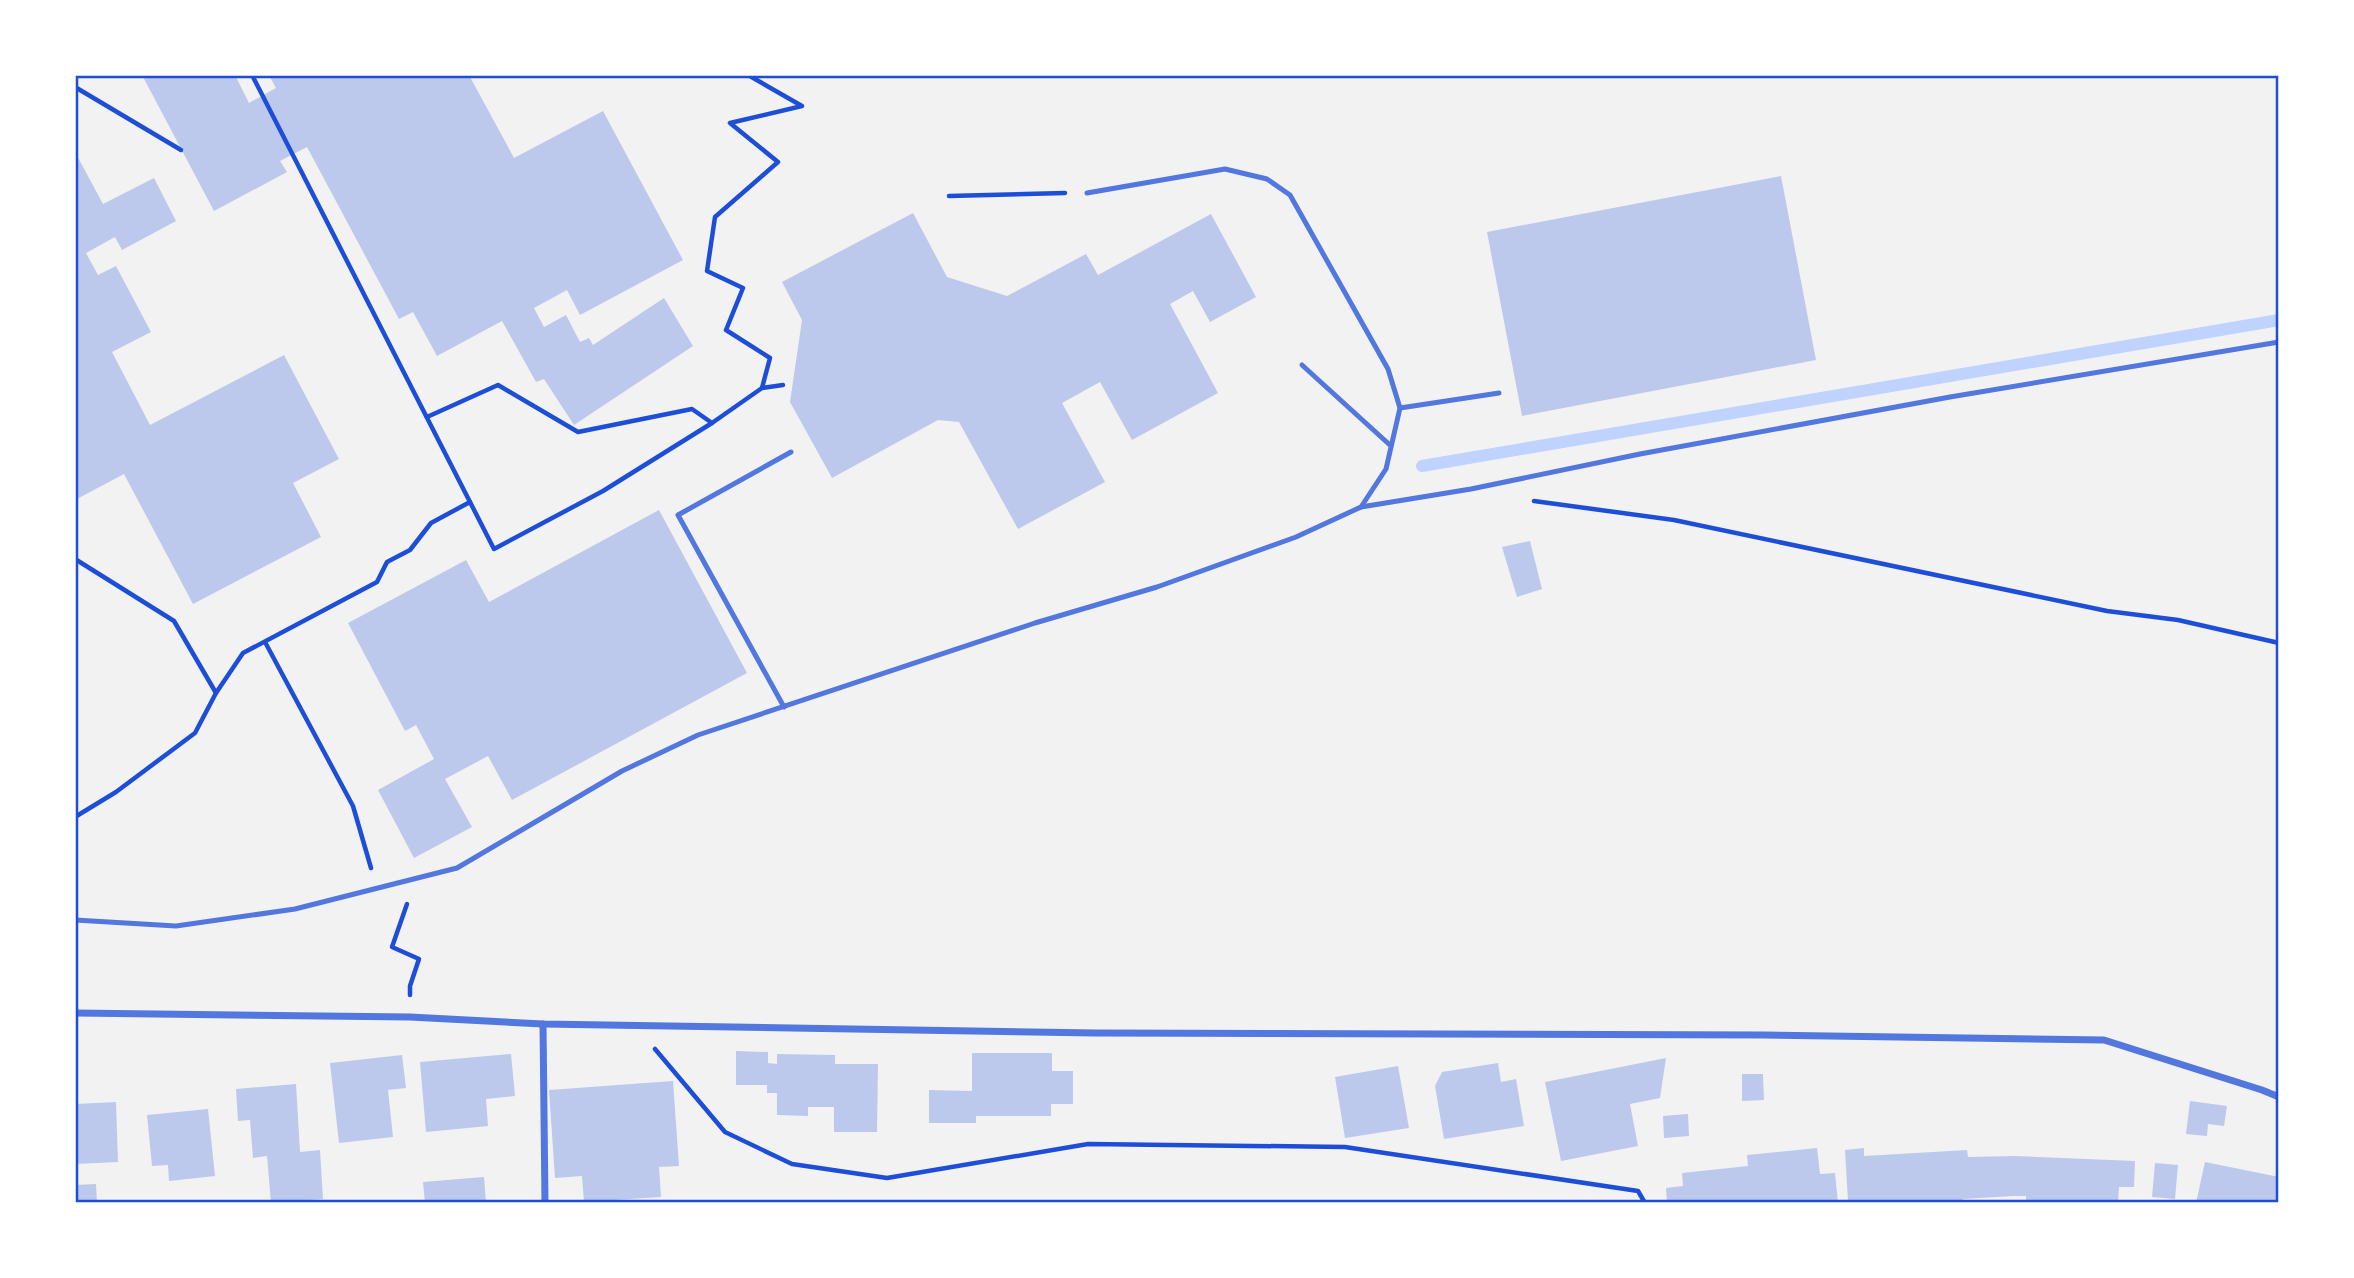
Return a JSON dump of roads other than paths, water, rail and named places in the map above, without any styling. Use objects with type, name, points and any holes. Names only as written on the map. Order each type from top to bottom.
[{"type":"street","points":[[75,1013],[410,1017],[543,1024],[1095,1032],[1763,1035],[2104,1040],[2279,1097]]},
{"type":"street","points":[[543,1024],[545,1203]]},
{"type":"lane","points":[[1087,193],[1225,169],[1267,179],[1290,195],[1388,369],[1399,408],[1386,469],[1361,507]]},
{"type":"lane","points":[[75,920],[176,926],[295,909],[416,880],[457,867],[622,771],[698,735],[1035,623],[1157,587],[1296,537],[1361,507],[1471,489],[1640,454],[1950,397],[2279,342]]},
{"type":"lane","points":[[1302,365],[1391,446]]},
{"type":"lane","points":[[1399,408],[1499,393]]},
{"type":"lane","points":[[784,707],[678,515],[791,452]]},
{"type":"waterway","points":[[1422,466],[2279,320]]}]
